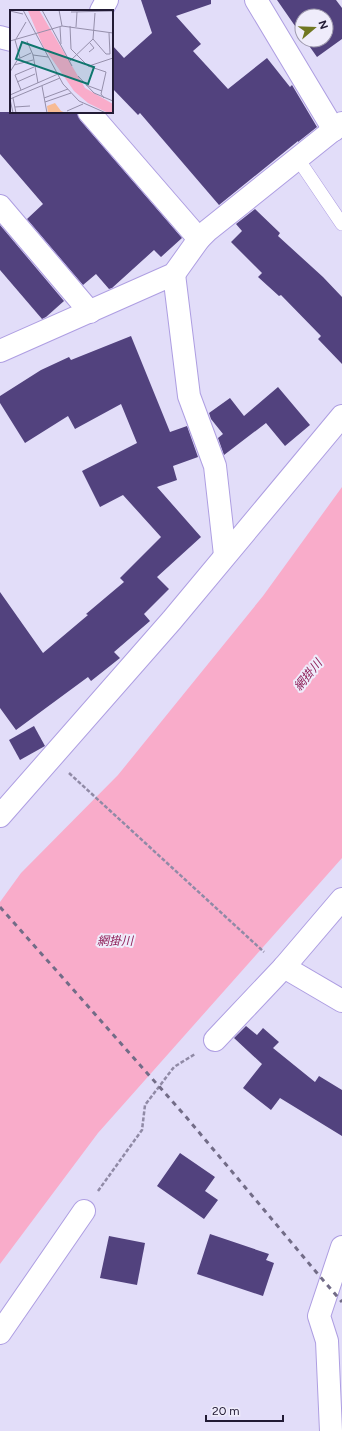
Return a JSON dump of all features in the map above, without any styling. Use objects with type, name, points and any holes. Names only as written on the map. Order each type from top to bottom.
[{"type":"street","points":[[101,10],[106,0]]},
{"type":"street","points":[[0,351],[174,274],[199,239],[207,231],[338,126],[256,0]]},
{"type":"street","points":[[0,37],[10,40]]},
{"type":"street","points":[[90,113],[199,239]]},
{"type":"street","points":[[0,206],[90,312]]},
{"type":"street","points":[[174,274],[189,396],[215,466],[225,555]]},
{"type":"street","points":[[0,816],[172,620],[342,416]]},
{"type":"street","points":[[215,1040],[276,961],[342,899]]},
{"type":"street","points":[[276,961],[342,1001]]},
{"type":"street","points":[[0,1333],[84,1211]]},
{"type":"street","points":[[331,1431],[335,1347],[319,1316],[341,1250]]},
{"type":"lane","points":[[298,159],[342,224]]},
{"type":"path","points":[[74,778],[276,961]]},
{"type":"path","points":[[84,1211],[142,1130],[145,1105],[174,1067]]},
{"type":"water","name":"網掛川","points":[[342,487],[342,858],[98,1133],[0,1264],[0,902],[21,873],[118,775],[263,596]]},
{"type":"building","points":[[141,0],[211,0],[211,4],[176,16],[201,44],[193,51],[228,89],[267,58],[290,87],[292,85],[317,127],[219,205],[140,113],[138,115],[113,89],[113,46],[124,58],[152,33]]},
{"type":"building","points":[[277,0],[336,0],[342,8],[342,39],[334,45],[334,8],[294,8],[294,24]]},
{"type":"building","points":[[311,48],[330,48],[317,57]]},
{"type":"building","points":[[0,112],[77,113],[80,120],[182,238],[161,257],[154,250],[112,288],[109,289],[96,274],[83,285],[27,219],[43,204],[0,154]]},
{"type":"building","points":[[255,209],[280,233],[278,236],[323,277],[342,297],[342,364],[318,339],[321,336],[281,295],[279,296],[258,277],[262,273],[231,242],[242,231],[236,224]]},
{"type":"building","points":[[0,225],[64,301],[42,319],[0,270]]},
{"type":"building","points":[[131,336],[170,432],[187,426],[198,457],[173,466],[177,480],[157,487],[201,537],[157,577],[169,589],[144,614],[150,621],[114,652],[120,658],[91,681],[88,677],[16,730],[0,708],[0,592],[43,653],[124,582],[120,578],[161,537],[123,495],[100,507],[82,471],[137,443],[121,404],[75,429],[68,416],[25,443],[0,403],[0,396],[41,370],[69,357],[71,360]]},
{"type":"building","points":[[278,387],[310,425],[285,446],[266,423],[224,455],[218,438],[223,434],[211,419],[209,413],[230,398],[244,416]]},
{"type":"building","points":[[34,726],[45,746],[20,760],[9,740]]},
{"type":"building","points":[[246,1026],[257,1035],[263,1028],[279,1042],[273,1048],[315,1082],[319,1076],[342,1090],[342,1136],[280,1098],[271,1110],[243,1088],[262,1064],[234,1038]]},
{"type":"building","points":[[180,1153],[215,1177],[205,1191],[218,1200],[204,1219],[157,1186]]},
{"type":"building","points":[[210,1234],[269,1254],[266,1260],[274,1263],[263,1296],[197,1274]]},
{"type":"building","points":[[109,1236],[145,1243],[137,1285],[100,1278]]},
{"type":"railway","points":[[0,907],[187,1118],[342,1302]]}]
